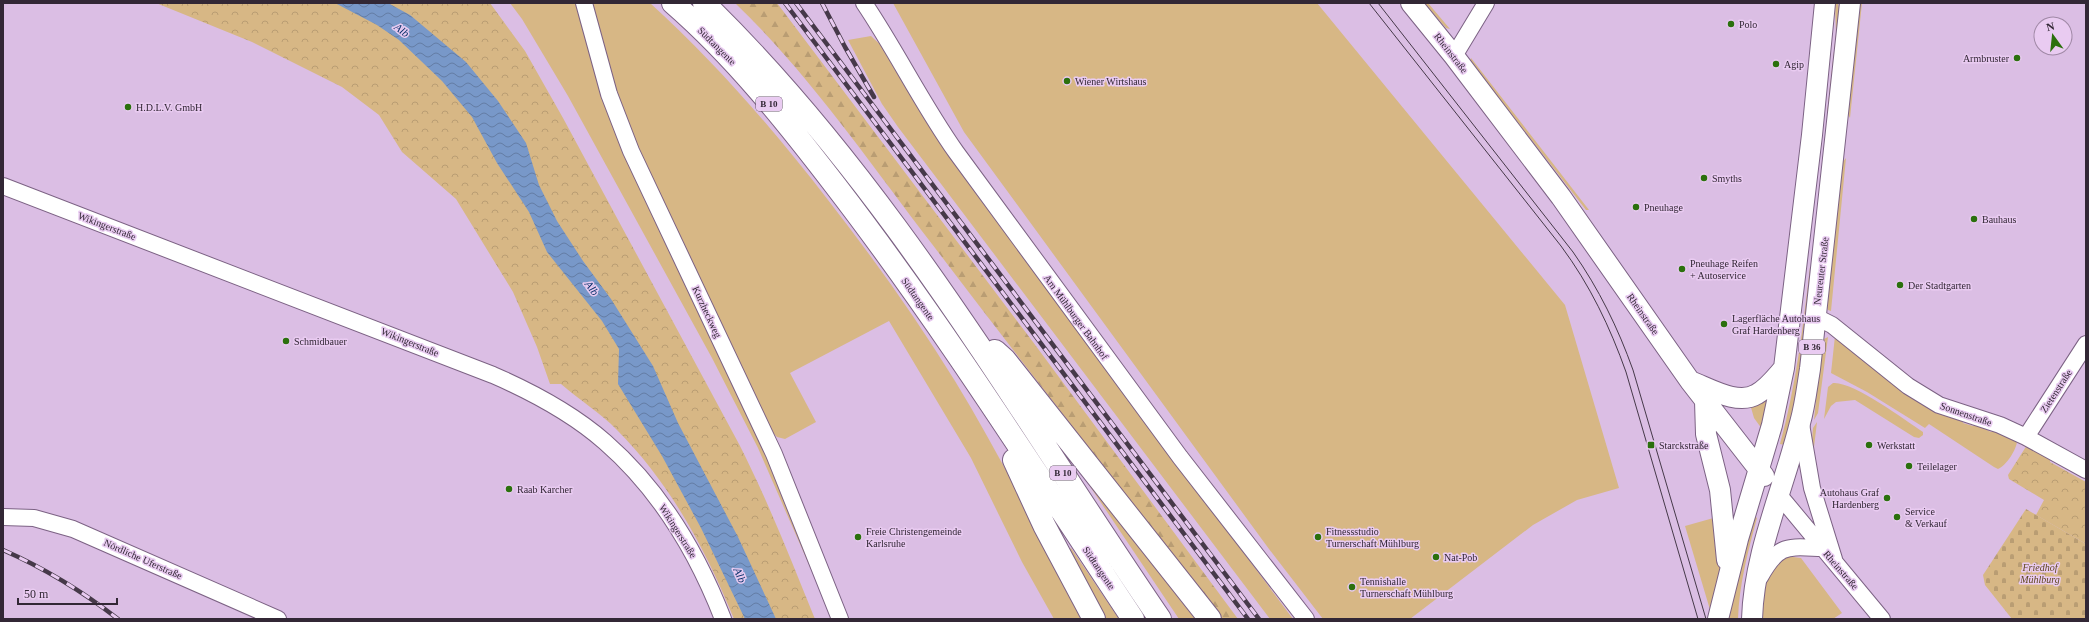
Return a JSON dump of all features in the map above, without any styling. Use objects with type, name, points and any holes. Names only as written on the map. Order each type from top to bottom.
[{"type":"highway","name":"Südtangente","points":[[673,3],[731,60],[802,142],[908,283],[986,397],[1133,619]]},
{"type":"highway","name":"B 10","points":[[704,3],[749,47],[814,122],[865,187],[967,327],[1160,619]]},
{"type":"highway","points":[[967,327],[1005,360],[1210,619]]},
{"type":"highway","points":[[986,397],[1044,525],[1094,619]]},
{"type":"main road","name":"Rheinstraße","points":[[1411,3],[1454,56],[1580,223],[1690,381],[1779,495]]},
{"type":"main road","points":[[1718,619],[1758,469],[1778,402],[1784,368],[1812,135],[1825,3]]},
{"type":"main road","name":"Neureuter Straße","points":[[1756,584],[1767,535],[1801,423],[1810,369],[1850,3]]},
{"type":"main road","points":[[1690,381],[1734,398],[1745,399],[1753,397],[1763,390],[1784,368]]},
{"type":"main road","points":[[1705,401],[1706,434],[1720,490],[1729,574]]},
{"type":"main road","name":"B 36","points":[[1752,619],[1756,584]]},
{"type":"street","name":"Kurzheckweg","points":[[584,3],[594,45],[609,94],[631,151],[774,454],[840,619]]},
{"type":"street","name":"Am Mühlburger Bahnhof","points":[[864,3],[891,43],[932,119],[1180,456],[1306,619]]},
{"type":"street","points":[[1454,56],[1486,3]]},
{"type":"street","name":"Wikingerstraße","points":[[3,186],[493,375],[525,390],[558,409],[604,441],[646,484],[685,539],[705,576],[723,619]]},
{"type":"street","name":"Sonnenstraße","points":[[1816,317],[1832,325],[1908,386],[1939,404],[2000,425],[2026,437],[2086,470]]},
{"type":"street","name":"Zietenstraße","points":[[2026,437],[2086,344]]},
{"type":"street","points":[[1801,423],[1812,488],[1835,562]]},
{"type":"street","name":"Rheinstraße","points":[[1779,495],[1882,619]]},
{"type":"street","name":"Nördliche Uferstraße","points":[[3,517],[34,518],[73,529],[278,619]]},
{"type":"street","points":[[1756,584],[1770,558],[1776,553],[1786,548],[1794,547],[1822,548]]},
{"type":"green space","points":[[156,3],[490,3],[525,51],[563,118],[739,444],[750,465],[815,619],[734,619],[699,543],[685,518],[654,472],[611,424],[597,412],[561,384],[550,384],[537,347],[513,292],[456,199],[402,152],[379,115],[342,87],[252,42]]},
{"type":"green space","points":[[510,3],[578,3],[584,31],[769,458],[820,590],[758,448],[712,358],[568,96],[522,19]]},
{"type":"green space","points":[[591,3],[650,3],[721,73],[808,174],[862,244],[894,289],[955,381],[1005,469],[1084,619],[1054,619],[1022,562],[971,458],[889,321],[790,373],[816,422],[785,439],[777,437],[773,433],[637,152],[615,93]]},
{"type":"green space","points":[[735,3],[777,3],[1033,342],[1238,619],[1223,619],[1040,385],[814,89],[789,60]]},
{"type":"green space","points":[[893,3],[1317,3],[1565,305],[1619,488],[1577,500],[1533,525],[1410,619],[1323,619],[1269,549],[964,132]]},
{"type":"green space","points":[[1424,3],[1428,3],[1450,29],[1446,28]]},
{"type":"green space","points":[[1835,3],[1838,3],[1840,16],[1831,114],[1827,113],[1836,34]]},
{"type":"green space","points":[[1858,3],[1862,3],[1850,118],[1847,112]]},
{"type":"green space","points":[[871,36],[886,50],[933,130],[977,195],[1293,619],[1270,619],[898,127],[882,104],[848,40]]},
{"type":"green space","points":[[1471,58],[1589,210],[1586,210],[1470,61]]},
{"type":"green space","points":[[1846,158],[1831,311],[1828,310],[1826,304],[1841,164]]},
{"type":"green space","points":[[1810,267],[1814,268],[1801,374],[1785,445],[1780,444],[1795,378]]},
{"type":"green space","points":[[1835,336],[1962,419],[1963,423],[1973,426],[1976,423],[1982,424],[1983,428],[1991,432],[1995,429],[2017,441],[2017,444],[2010,457],[1998,469],[1929,424],[1925,428],[1867,392],[1831,373]]},
{"type":"green space","points":[[1828,337],[1818,413],[1814,420],[1822,340]]},
{"type":"green space","points":[[1833,383],[1842,384],[1866,394],[1923,432],[1923,435],[1919,438],[1914,437],[1855,400],[1836,402],[1831,406],[1824,419],[1828,387]]},
{"type":"green space","points":[[1771,393],[1762,429],[1754,418],[1750,404]]},
{"type":"green space","points":[[1817,422],[1814,447],[1811,454],[1813,428]]},
{"type":"green space","points":[[2027,445],[2050,458],[2050,462],[2086,482],[2086,544],[2036,515],[2044,500],[2009,479],[2008,475]]},
{"type":"green space","points":[[1083,476],[1203,619],[1179,619]]},
{"type":"green space","name":"Friedhof Mühlburg","points":[[2026,509],[2086,544],[2086,619],[2012,619],[1985,585],[1983,575]]},
{"type":"green space","points":[[1752,514],[1757,518],[1742,581],[1738,619],[1725,619]]},
{"type":"green space","points":[[1717,517],[1721,565],[1711,613],[1685,526]]},
{"type":"green space","points":[[1071,548],[1119,619],[1104,619],[1068,550]]},
{"type":"green space","points":[[1785,556],[1801,558],[1842,613],[1833,619],[1759,619],[1766,577]]},
{"type":"water","name":"Alb","points":[[335,3],[388,3],[410,15],[466,62],[498,101],[526,143],[539,185],[557,221],[583,261],[611,299],[653,366],[678,423],[738,537],[776,619],[745,619],[701,528],[662,456],[618,384],[619,349],[602,321],[547,252],[529,212],[497,163],[472,117],[442,81],[399,40],[377,25]]},
{"type":"tram line","points":[[1369,3],[1561,246],[1590,291],[1606,323],[1626,372],[1698,619]]},
{"type":"tram line","points":[[1378,3],[1573,252],[1599,295],[1621,339],[1633,370],[1706,619]]},
{"type":"railway","points":[[785,3],[1248,619]]},
{"type":"railway","points":[[796,3],[1259,619]]},
{"type":"railway","points":[[822,3],[874,97]]},
{"type":"railway","points":[[3,550],[33,564],[62,581],[91,599],[118,619]]},
{"type":"place","name":"Polo","points":[[1731,24]]},
{"type":"place","name":"Armbruster","points":[[2017,58]]},
{"type":"place","name":"Agip","points":[[1776,64]]},
{"type":"place","name":"Wiener Wirtshaus","points":[[1067,81]]},
{"type":"place","name":"H.D.L.V. GmbH","points":[[128,107]]},
{"type":"place","name":"Smyths","points":[[1704,178]]},
{"type":"place","name":"Pneuhage","points":[[1636,207]]},
{"type":"place","name":"Bauhaus","points":[[1974,219]]},
{"type":"place","name":"Pneuhage Reifen + Autoservice","points":[[1682,269]]},
{"type":"place","name":"Der Stadtgarten","points":[[1900,285]]},
{"type":"place","name":"Lagerfläche Autohaus Graf Hardenberg","points":[[1724,324]]},
{"type":"place","name":"Schmidbauer","points":[[286,341]]},
{"type":"place","name":"Starckstraße","points":[[1651,445]]},
{"type":"place","name":"Werkstatt","points":[[1869,445]]},
{"type":"place","name":"Teilelager","points":[[1909,466]]},
{"type":"place","name":"Raab Karcher","points":[[509,489]]},
{"type":"place","name":"Autohaus Graf Hardenberg","points":[[1887,498]]},
{"type":"place","name":"Service & Verkauf","points":[[1897,517]]},
{"type":"place","name":"Freie Christengemeinde Karlsruhe","points":[[858,537]]},
{"type":"place","name":"Fitnessstudio Turnerschaft Mühlburg","points":[[1318,537]]},
{"type":"place","name":"Nat-Pob","points":[[1436,557]]},
{"type":"place","name":"Tennishalle Turnerschaft Mühlburg","points":[[1352,587]]}]
